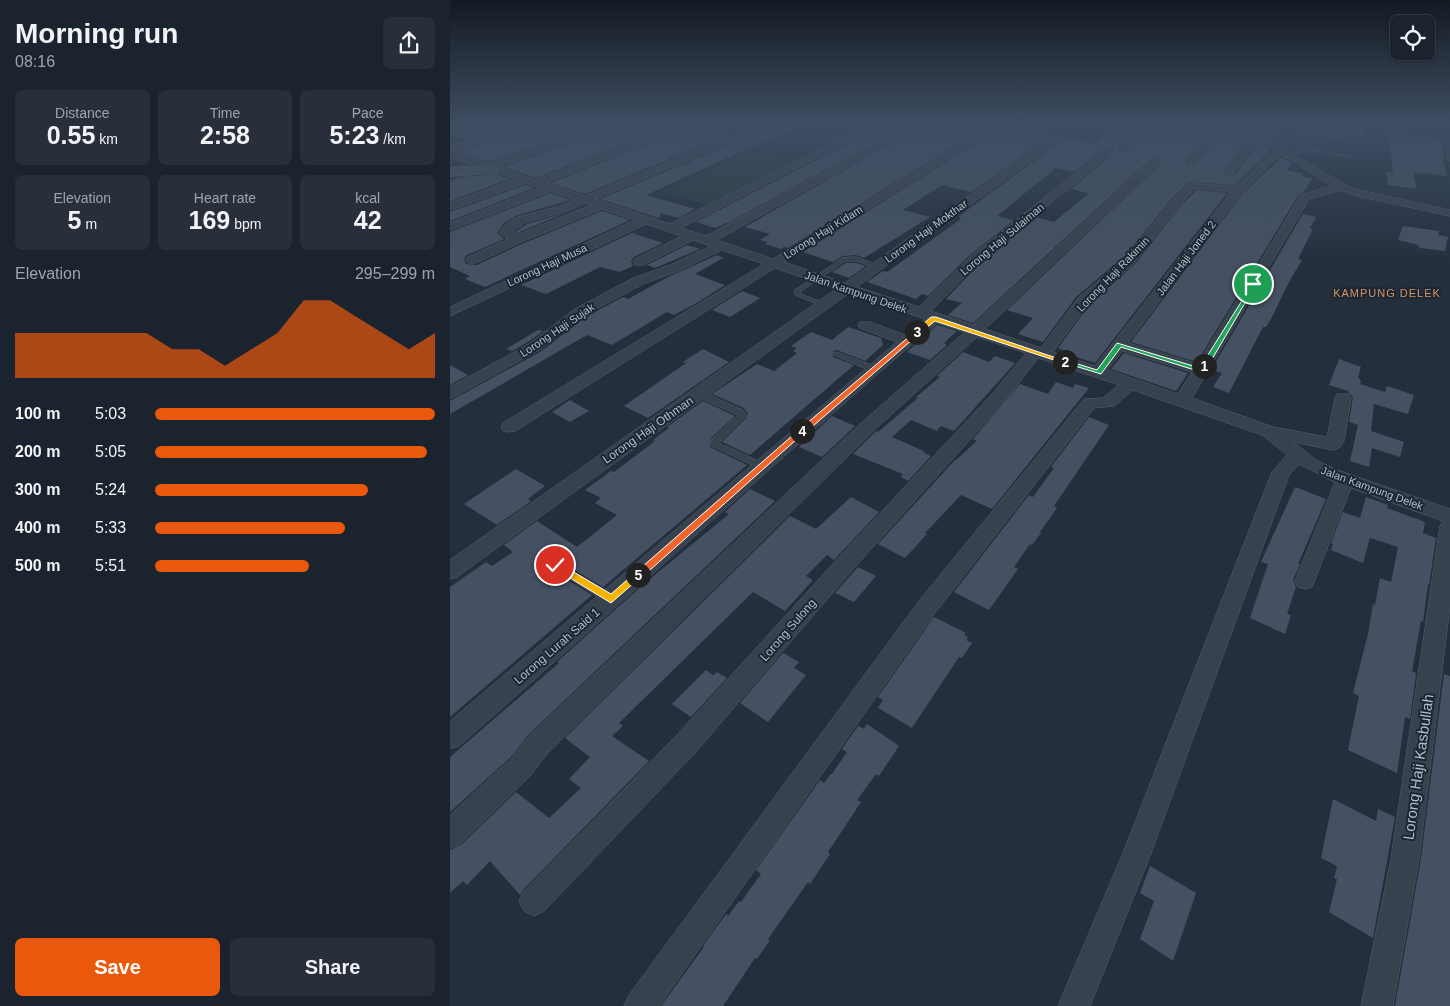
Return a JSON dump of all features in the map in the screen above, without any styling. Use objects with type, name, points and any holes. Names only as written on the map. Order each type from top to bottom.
[{"type":"street","name":"Jalan Kampung Delek","points":[[498,170],[974,332],[1182,400],[1268,431],[1310,464],[1344,480],[1450,516]]},
{"type":"street","points":[[536,183],[570,170]]},
{"type":"street","points":[[517,239],[505,233],[506,229],[536,214],[563,210],[658,170]]},
{"type":"street","points":[[670,229],[786,170]]},
{"type":"street","points":[[706,241],[835,170]]},
{"type":"street","name":"Lorong Haji Kidam","points":[[509,427],[925,170]]},
{"type":"street","name":"Lorong Haji Mokthar","points":[[847,289],[1011,170]]},
{"type":"street","name":"Lorong Haji Sulaiman","points":[[927,316],[976,258],[1085,170]]},
{"type":"street","points":[[450,834],[522,766],[537,746],[865,429],[974,332],[1146,170]]},
{"type":"street","name":"Jalan Haji Joned 2","points":[[640,1006],[927,607],[1090,403],[1112,402],[1113,378],[1120,345],[1238,190],[1259,170]]},
{"type":"street","points":[[1313,170],[1341,187],[1357,193],[1450,213]]},
{"type":"street","points":[[450,207],[525,179]]},
{"type":"street","name":"Lorong Haji Rakimin","points":[[1040,354],[1083,301],[1131,259],[1184,195],[1196,184],[1238,190]]},
{"type":"street","points":[[1182,400],[1305,197],[1341,187]]},
{"type":"street","points":[[450,227],[550,188]]},
{"type":"street","points":[[472,260],[517,239],[602,205]]},
{"type":"street","name":"Lorong Haji Musa","points":[[450,312],[645,220]]},
{"type":"street","points":[[639,262],[691,236]]},
{"type":"street","name":"Lorong Haji Sujak","points":[[450,394],[534,347],[580,312],[638,281],[674,268],[721,246]]},
{"type":"street","name":"Lorong Haji Othman","points":[[450,571],[847,289]]},
{"type":"street","name":"Lorong Lurah Said 1","points":[[450,737],[907,341],[927,316]]},
{"type":"street","points":[[865,325],[907,341]]},
{"type":"street","points":[[1120,345],[1201,370]]},
{"type":"street","name":"Lorong Sulong","points":[[534,901],[686,744],[847,562],[1040,354]]},
{"type":"street","points":[[1268,431],[1333,444],[1343,398]]},
{"type":"street","points":[[1074,1006],[1136,856],[1282,472],[1297,455]]},
{"type":"street","points":[[1304,581],[1344,480]]},
{"type":"street","name":"Lorong Haji Kasbullah","points":[[1377,1006],[1406,859],[1450,526]]},
{"type":"lane","points":[[824,305],[796,293],[844,259],[856,259],[878,266]]},
{"type":"lane","points":[[836,354],[874,369]]},
{"type":"lane","points":[[699,394],[740,412],[742,415],[718,436],[715,444],[762,466]]},
{"type":"lane","points":[[555,565],[611,599]]},
{"type":"green space","points":[[708,170],[782,170],[710,206],[662,191]]},
{"type":"building","points":[[513,170],[557,170],[536,178]]},
{"type":"building","points":[[584,170],[643,170],[585,194],[551,183]]},
{"type":"building","points":[[670,170],[701,170],[646,195],[695,209],[679,218],[661,213],[659,218],[600,199]]},
{"type":"building","points":[[797,170],[825,170],[715,228],[696,222]]},
{"type":"building","points":[[845,170],[915,170],[788,248],[784,247],[781,249],[765,244],[768,242],[760,240],[770,234],[745,227]]},
{"type":"building","points":[[934,170],[1002,170],[971,192],[942,185],[903,210],[930,217],[864,258],[856,255],[842,256],[833,262],[803,252]]},
{"type":"building","points":[[1022,170],[1054,170],[997,216],[1014,220],[971,254],[928,296],[922,294],[916,299],[867,282],[883,271],[887,272],[961,219],[959,216]]},
{"type":"building","points":[[1094,170],[1139,170],[973,323],[948,315],[962,303],[946,299],[981,262],[1036,217],[1054,222],[1088,194],[1071,189]]},
{"type":"building","points":[[1154,170],[1224,170],[1226,175],[1236,174],[1239,170],[1251,170],[1235,185],[1189,182],[1172,198],[1126,255],[1076,297],[1043,342],[1018,334],[1033,318],[1007,310]]},
{"type":"building","points":[[1268,170],[1286,170],[1304,174],[1301,176],[1312,179],[1303,193],[1299,194],[1197,362],[1131,342],[1243,193]]},
{"type":"building","points":[[1393,170],[1445,170],[1447,176],[1413,172],[1417,189],[1388,185],[1386,172],[1393,173]]},
{"type":"building","points":[[495,174],[509,179],[450,201],[450,181],[461,177]]},
{"type":"building","points":[[525,185],[534,188],[450,221],[450,212]]},
{"type":"building","points":[[1197,190],[1227,193],[1095,363],[1061,352],[1063,350],[1058,348],[1089,305],[1136,263],[1182,204]]},
{"type":"building","points":[[551,193],[570,200],[518,215],[504,223],[497,233],[504,239],[467,255],[464,259],[466,264],[477,265],[602,211],[630,220],[485,287],[465,279],[470,276],[450,267],[450,232]]},
{"type":"building","points":[[565,213],[517,233],[515,232],[527,224]]},
{"type":"building","points":[[1303,214],[1316,217],[1310,228],[1313,229],[1298,259],[1302,260],[1271,319],[1266,327],[1263,327],[1229,393],[1213,387],[1222,373],[1211,370]]},
{"type":"building","points":[[1403,226],[1439,231],[1438,235],[1448,237],[1445,251],[1420,248],[1418,245],[1398,240]]},
{"type":"building","points":[[632,233],[663,243],[634,257],[631,261],[633,266],[620,272],[600,267],[546,294],[521,285]]},
{"type":"building","points":[[687,245],[700,249],[655,268],[647,265]]},
{"type":"building","points":[[717,255],[723,258],[695,274],[725,285],[695,304],[674,315],[667,312],[612,345],[587,335],[450,414],[450,401],[540,352],[586,317],[623,297],[628,299],[668,277]]},
{"type":"building","points":[[846,263],[866,266],[849,278],[832,272]]},
{"type":"building","points":[[742,291],[760,298],[730,317],[712,310]]},
{"type":"building","points":[[937,325],[957,331],[944,343],[947,345],[930,360],[907,352]]},
{"type":"building","points":[[848,327],[881,338],[883,345],[865,361],[837,350],[833,351],[833,357],[854,365],[750,455],[722,442],[748,414],[744,408],[712,394],[757,364],[774,371],[797,353],[793,351],[797,348],[791,346],[811,332],[832,340]]},
{"type":"building","points":[[538,330],[543,331],[528,342],[512,351],[506,349]]},
{"type":"building","points":[[703,349],[729,362],[648,418],[624,406],[686,363],[683,362]]},
{"type":"building","points":[[963,352],[989,362],[995,356],[1015,363],[954,431],[941,426],[937,431],[911,420],[892,437],[931,456],[908,481],[901,477],[903,474],[853,454],[876,431],[878,432],[918,398],[916,397],[940,377],[937,376]]},
{"type":"building","points":[[1124,353],[1188,373],[1176,391],[1111,369]]},
{"type":"building","points":[[1339,359],[1361,367],[1358,377],[1361,381],[1360,384],[1385,392],[1387,386],[1414,395],[1408,414],[1374,404],[1371,431],[1404,442],[1400,457],[1372,448],[1369,467],[1350,461],[1358,425],[1349,422],[1353,397],[1348,391],[1329,385]]},
{"type":"building","points":[[450,365],[468,375],[450,385]]},
{"type":"building","points":[[1056,382],[1073,388],[1075,384],[1089,388],[992,509],[961,495],[925,533],[927,534],[905,558],[878,544],[955,460],[977,441],[973,439],[1020,384],[1048,394]]},
{"type":"building","points":[[570,400],[589,411],[570,422],[552,412]]},
{"type":"building","points":[[703,401],[735,416],[711,438],[710,447],[747,465],[603,587],[556,559],[550,561],[548,566],[551,570],[592,595],[450,717],[450,587],[486,562],[492,566],[513,552],[504,545],[537,521],[577,547],[617,515],[595,503],[601,498],[585,490],[611,471],[614,472],[655,441],[653,440],[669,428],[667,427]]},
{"type":"building","points":[[832,416],[855,426],[822,457],[799,447]]},
{"type":"building","points":[[1089,417],[1109,425],[1054,506],[1057,508],[1041,533],[1032,545],[1030,544],[1014,567],[1018,569],[989,610],[954,592],[1029,495],[1033,497],[1054,468],[1051,467]]},
{"type":"building","points":[[516,469],[545,486],[528,499],[531,501],[497,525],[464,504]]},
{"type":"building","points":[[1295,487],[1326,499],[1293,580],[1296,587],[1287,614],[1291,615],[1285,634],[1250,618],[1268,564],[1261,562]]},
{"type":"building","points":[[750,489],[775,501],[527,736],[512,756],[450,812],[450,757],[559,663],[557,662],[645,583],[729,514],[725,512]]},
{"type":"building","points":[[851,497],[879,512],[834,560],[827,555],[806,576],[813,580],[785,611],[753,592],[619,723],[623,726],[612,736],[649,761],[520,895],[490,861],[467,885],[463,881],[450,893],[450,850],[461,845],[516,792],[549,818],[581,788],[569,779],[590,757],[565,738],[790,516],[816,529]]},
{"type":"building","points":[[1366,497],[1388,505],[1387,508],[1425,522],[1423,533],[1436,538],[1423,622],[1421,621],[1412,671],[1416,673],[1410,719],[1405,717],[1397,773],[1348,750],[1359,696],[1353,693],[1368,634],[1373,604],[1375,605],[1380,578],[1391,582],[1398,547],[1370,538],[1363,563],[1331,550],[1333,544],[1331,543],[1343,512],[1360,518]]},
{"type":"building","points":[[858,567],[876,576],[854,602],[835,593]]},
{"type":"building","points":[[934,617],[966,633],[964,635],[968,637],[966,640],[972,643],[962,658],[959,657],[912,728],[878,708],[883,700],[878,697]]},
{"type":"building","points":[[783,653],[799,662],[794,668],[806,675],[768,722],[740,703]]},
{"type":"building","points":[[706,670],[713,675],[717,672],[727,678],[691,717],[672,704]]},
{"type":"building","points":[[1444,674],[1450,676],[1450,1006],[1395,1006],[1421,859]]},
{"type":"building","points":[[867,724],[899,746],[879,776],[876,774],[857,800],[861,802],[828,852],[830,854],[810,884],[808,882],[723,1006],[661,1006],[726,914],[728,916],[739,901],[741,902],[761,874],[756,870],[820,780],[824,783],[832,774],[847,752],[842,749],[858,726],[864,729]]},
{"type":"building","points":[[1333,799],[1376,821],[1378,809],[1395,817],[1373,938],[1329,912],[1337,879],[1334,878],[1337,866],[1321,858]]},
{"type":"building","points":[[1150,866],[1196,893],[1173,961],[1140,939],[1154,901],[1140,893]]},
{"type":"district","name":"KAMPUNG DELEK","points":[[1387,293]]},
{"type":"route","points":[[555,565],[611,599],[934,318],[1098,373],[1120,345],[1201,370],[1253,284]]}]
